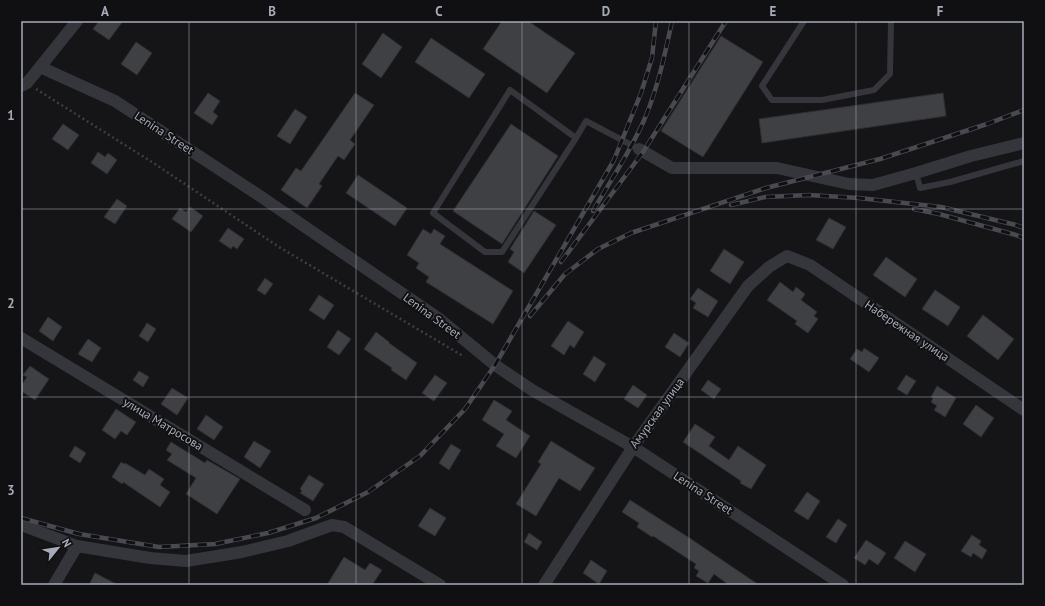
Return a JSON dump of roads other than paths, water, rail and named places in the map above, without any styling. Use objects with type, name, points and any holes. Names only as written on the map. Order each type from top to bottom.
[{"type":"street","points":[[24,85],[76,21]]},
{"type":"street","name":"Lenina Street","points":[[40,67],[115,100],[260,196],[438,318],[495,365],[532,390],[633,447],[843,585]]},
{"type":"street","points":[[639,149],[672,168],[777,168],[849,184],[873,185],[971,156],[1024,143]]},
{"type":"street","name":"Амурская улица","points":[[544,585],[633,447],[748,286],[769,267],[787,256]]},
{"type":"street","name":"Набережная улица","points":[[787,256],[810,265],[1024,410]]},
{"type":"street","name":"улица Матросова","points":[[21,338],[305,510]]},
{"type":"street","points":[[21,525],[77,546],[150,558],[186,561],[242,552],[288,541],[332,525],[344,527],[440,585]]},
{"type":"street","points":[[54,585],[77,546]]},
{"type":"lane","points":[[804,21],[762,86],[772,100],[822,100],[874,90],[890,74],[891,21]]},
{"type":"lane","points":[[576,138],[510,90],[432,213],[485,252],[502,252],[576,138],[586,121],[639,149]]},
{"type":"lane","points":[[916,173],[920,188],[950,182],[1024,161]]},
{"type":"railway","points":[[21,518],[79,534],[159,547],[215,544],[268,533],[316,518],[368,492],[420,456],[465,409],[495,365],[614,160],[641,93],[652,58],[656,21]]},
{"type":"railway","points":[[593,211],[627,154],[650,106],[664,58],[672,21]]},
{"type":"railway","points":[[561,262],[643,152],[726,21]]},
{"type":"railway","points":[[530,316],[565,274],[598,249],[631,233],[766,188],[880,159],[987,124],[1024,110]]},
{"type":"railway","points":[[731,205],[765,197],[809,195],[859,198],[941,207],[1024,228]]},
{"type":"railway","points":[[914,209],[939,214],[1024,238]]}]
